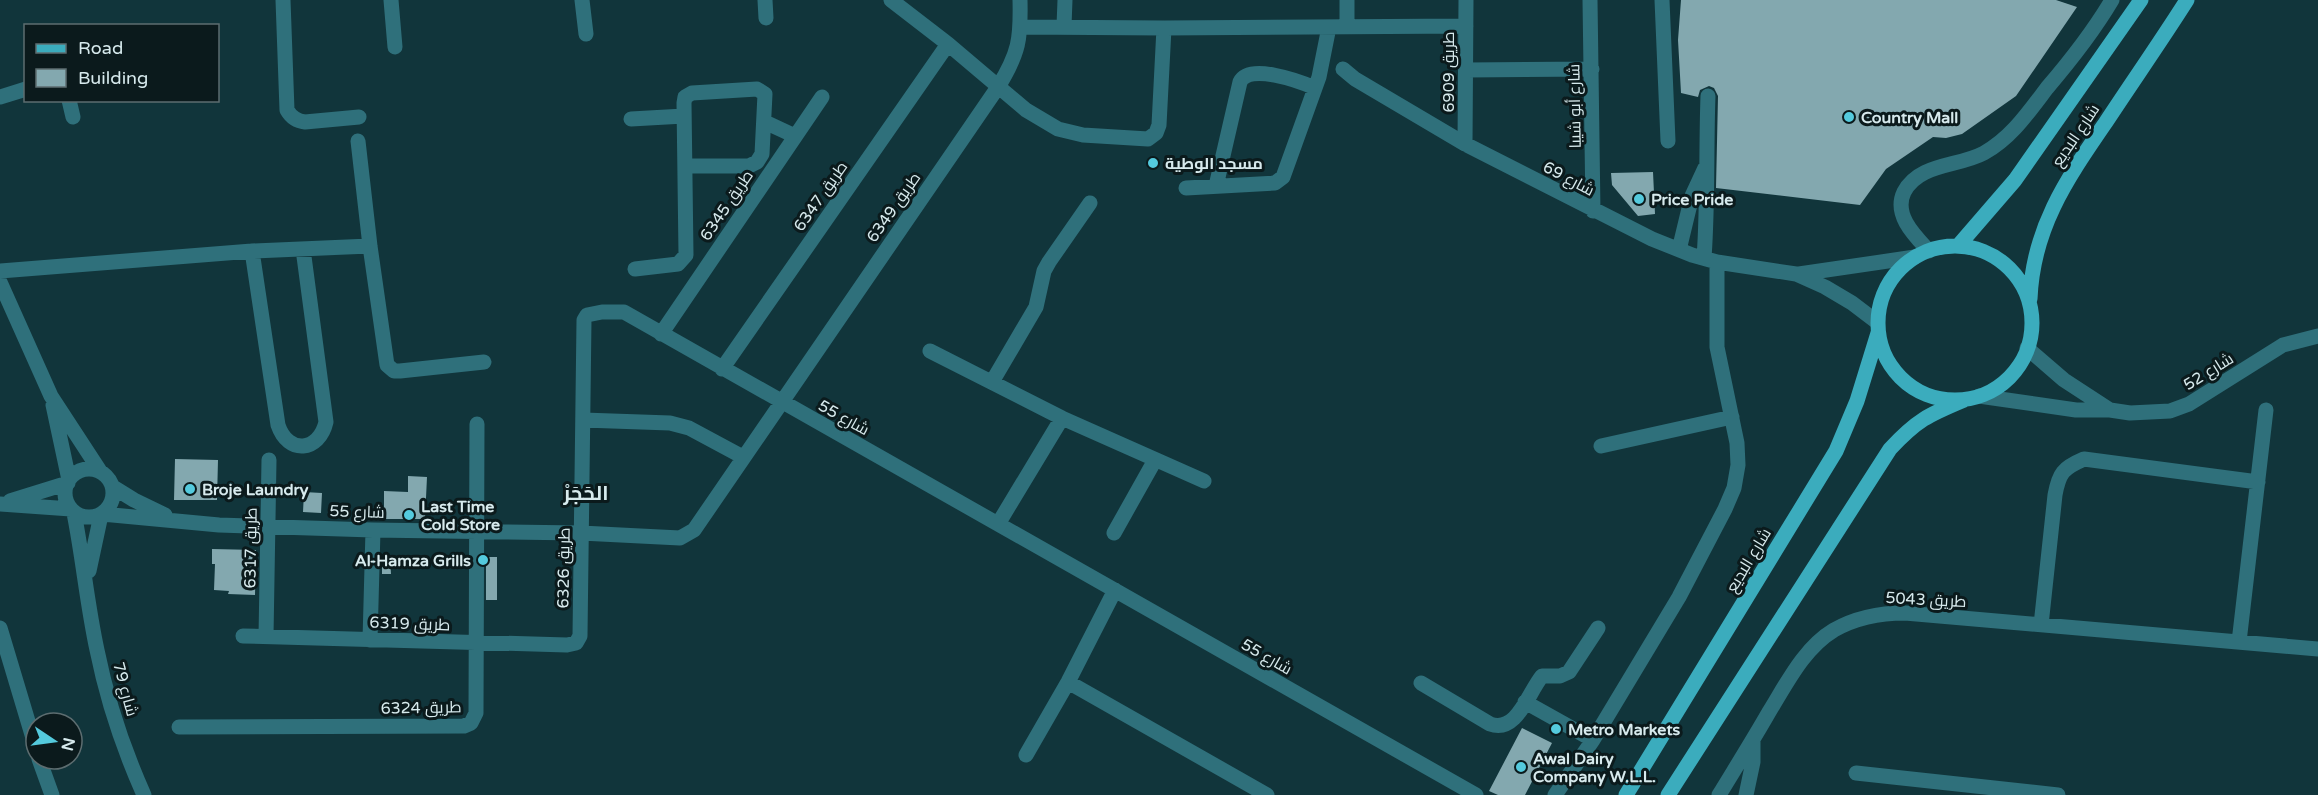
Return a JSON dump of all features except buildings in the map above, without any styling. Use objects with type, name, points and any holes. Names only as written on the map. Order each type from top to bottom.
[{"type":"main road","name":"شارع البديع","points":[[1958,246],[2015,180],[2141,0]]},
{"type":"main road","name":"شارع البديع","points":[[2029,305],[2031,270],[2040,239],[2066,182],[2187,0]]},
{"type":"main road","points":[[1668,795],[1890,449],[1926,415],[1995,389],[2009,378],[2020,364],[2032,327],[2029,305],[2020,282],[2004,263],[1982,251],[1958,246],[1936,248],[1922,254],[1895,274],[1882,296],[1878,328],[1885,356],[1898,376],[1917,391],[1940,399],[1971,398]]},
{"type":"main road","name":"شارع البديع","points":[[1626,795],[1836,451],[1857,401],[1878,328]]},
{"type":"street","points":[[284,0],[287,110],[290,115],[305,122],[359,117]]},
{"type":"street","points":[[391,0],[395,47]]},
{"type":"street","points":[[582,0],[586,34]]},
{"type":"street","points":[[765,0],[766,18]]},
{"type":"street","points":[[891,0],[948,44],[1026,110],[1058,129],[1083,135],[1148,139],[1159,130],[1164,28]]},
{"type":"street","name":"طريق 6349","points":[[780,402],[1012,64],[1021,27],[1020,0]]},
{"type":"street","points":[[1064,26],[1065,0]]},
{"type":"street","points":[[1347,0],[1347,27]]},
{"type":"street","name":"طريق 6909","points":[[1466,0],[1466,144]]},
{"type":"street","name":"شارع أبو شيبا","points":[[1590,0],[1593,211]]},
{"type":"street","points":[[1662,0],[1668,141]]},
{"type":"street","points":[[1922,254],[1908,228],[1902,210],[1903,194],[1916,177],[1982,154],[2009,136],[2095,30],[2112,0]]},
{"type":"street","points":[[1021,27],[1466,26]]},
{"type":"street","points":[[1186,188],[1275,183],[1283,177],[1315,88],[1329,27]]},
{"type":"street","name":"طريق 6347","points":[[722,369],[948,44]]},
{"type":"street","name":"شارع 69","points":[[1343,69],[1466,144],[1593,211],[1678,250],[1711,260],[1796,274],[1852,303],[1878,328]]},
{"type":"street","points":[[1466,70],[1592,69]]},
{"type":"street","points":[[1216,186],[1243,76],[1249,74],[1283,76],[1315,88]]},
{"type":"street","points":[[635,269],[678,264],[685,258],[684,100],[692,93],[757,89],[762,91],[766,98],[762,154],[753,165],[685,166]]},
{"type":"street","points":[[0,97],[24,90]]},
{"type":"street","points":[[1555,795],[1593,740],[1679,597],[1734,488],[1738,465],[1737,443],[1717,347],[1711,260],[1705,168],[1708,96]]},
{"type":"street","name":"طريق 6345","points":[[660,334],[822,97]]},
{"type":"street","points":[[69,102],[73,117]]},
{"type":"street","points":[[631,119],[684,116]]},
{"type":"street","points":[[765,122],[795,136]]},
{"type":"street","points":[[358,141],[385,361],[389,368],[400,371],[484,362]]},
{"type":"street","points":[[1678,250],[1692,196],[1705,168]]},
{"type":"street","points":[[992,382],[1036,307],[1044,271],[1090,203]]},
{"type":"street","points":[[0,272],[252,251],[370,246]]},
{"type":"street","points":[[252,251],[278,425],[282,435],[289,442],[298,446],[309,446],[317,441],[324,432],[326,422],[303,249]]},
{"type":"street","name":"شارع 69","points":[[1796,274],[1922,254]]},
{"type":"street","points":[[0,282],[51,396],[113,487],[110,507],[101,515],[92,518],[73,511],[0,504]]},
{"type":"street","name":"طريق 6326","points":[[576,644],[580,636],[585,317],[602,312],[624,312],[660,334]]},
{"type":"street","points":[[660,334],[780,402]]},
{"type":"street","name":"شارع 52","points":[[1971,398],[2076,410],[2110,410],[2130,413],[2170,411],[2189,404],[2283,345],[2318,336]]},
{"type":"street","name":"شارع 52","points":[[2027,348],[2064,380],[2110,410]]},
{"type":"street","points":[[930,351],[1062,418],[1204,481]]},
{"type":"street","points":[[51,396],[68,482]]},
{"type":"street","name":"شارع 55","points":[[101,515],[268,527],[581,533],[672,538],[687,535],[694,530],[780,402],[1476,795]]},
{"type":"street","points":[[2239,642],[2266,410]]},
{"type":"street","points":[[1601,446],[1732,417]]},
{"type":"street","points":[[998,524],[1062,418]]},
{"type":"street","points":[[583,420],[670,423],[689,428],[743,457]]},
{"type":"street","name":"طريق 6324","points":[[179,727],[467,725],[474,719],[477,643],[477,424]]},
{"type":"street","points":[[2041,625],[2058,479],[2068,466],[2084,459],[2258,482]]},
{"type":"street","name":"طريق 6317","points":[[266,637],[269,460]]},
{"type":"street","points":[[1114,533],[1155,460]]},
{"type":"street","points":[[73,511],[65,492],[68,482],[75,474],[83,470],[100,471]]},
{"type":"street","points":[[0,504],[68,482]]},
{"type":"street","name":"شارع 55","points":[[113,487],[178,521]]},
{"type":"street","name":"شارع 79","points":[[73,511],[91,621],[104,682],[122,742],[144,795]]},
{"type":"street","name":"شارع 79","points":[[87,589],[90,563],[101,515]]},
{"type":"street","points":[[370,640],[373,530]]},
{"type":"street","points":[[1026,755],[1068,682],[1114,590]]},
{"type":"street","name":"طريق 5043","points":[[1719,795],[1798,666],[1814,646],[1833,631],[1856,620],[1880,613],[1905,613],[2318,649]]},
{"type":"street","points":[[0,628],[25,711]]},
{"type":"street","points":[[1421,683],[1496,726],[1508,724],[1542,676],[1560,676],[1569,672],[1598,628]]},
{"type":"street","name":"طريق 6319","points":[[243,636],[576,644]]},
{"type":"street","points":[[1068,682],[1267,795]]},
{"type":"street","points":[[1525,702],[1593,740]]},
{"type":"street","points":[[1746,795],[1753,762],[1752,740]]},
{"type":"street","points":[[43,771],[52,795]]},
{"type":"street","points":[[1856,773],[1955,790],[2058,795]]},
{"type":"place","name":"Country Mall","points":[[1849,117]]},
{"type":"place","name":"مسجد الوطية","points":[[1153,163]]},
{"type":"place","name":"Price Pride","points":[[1639,199]]},
{"type":"place","name":"Broje Laundry","points":[[190,489]]},
{"type":"place","name":"Last Time Cold Store","points":[[409,515]]},
{"type":"place","name":"Al-Hamza Grills","points":[[483,560]]},
{"type":"place","name":"Metro Markets","points":[[1556,729]]},
{"type":"place","name":"Awal Dairy Company W.L.L.","points":[[1521,767]]},
{"type":"district","name":"الحَجَرْ","points":[[586,493]]}]
